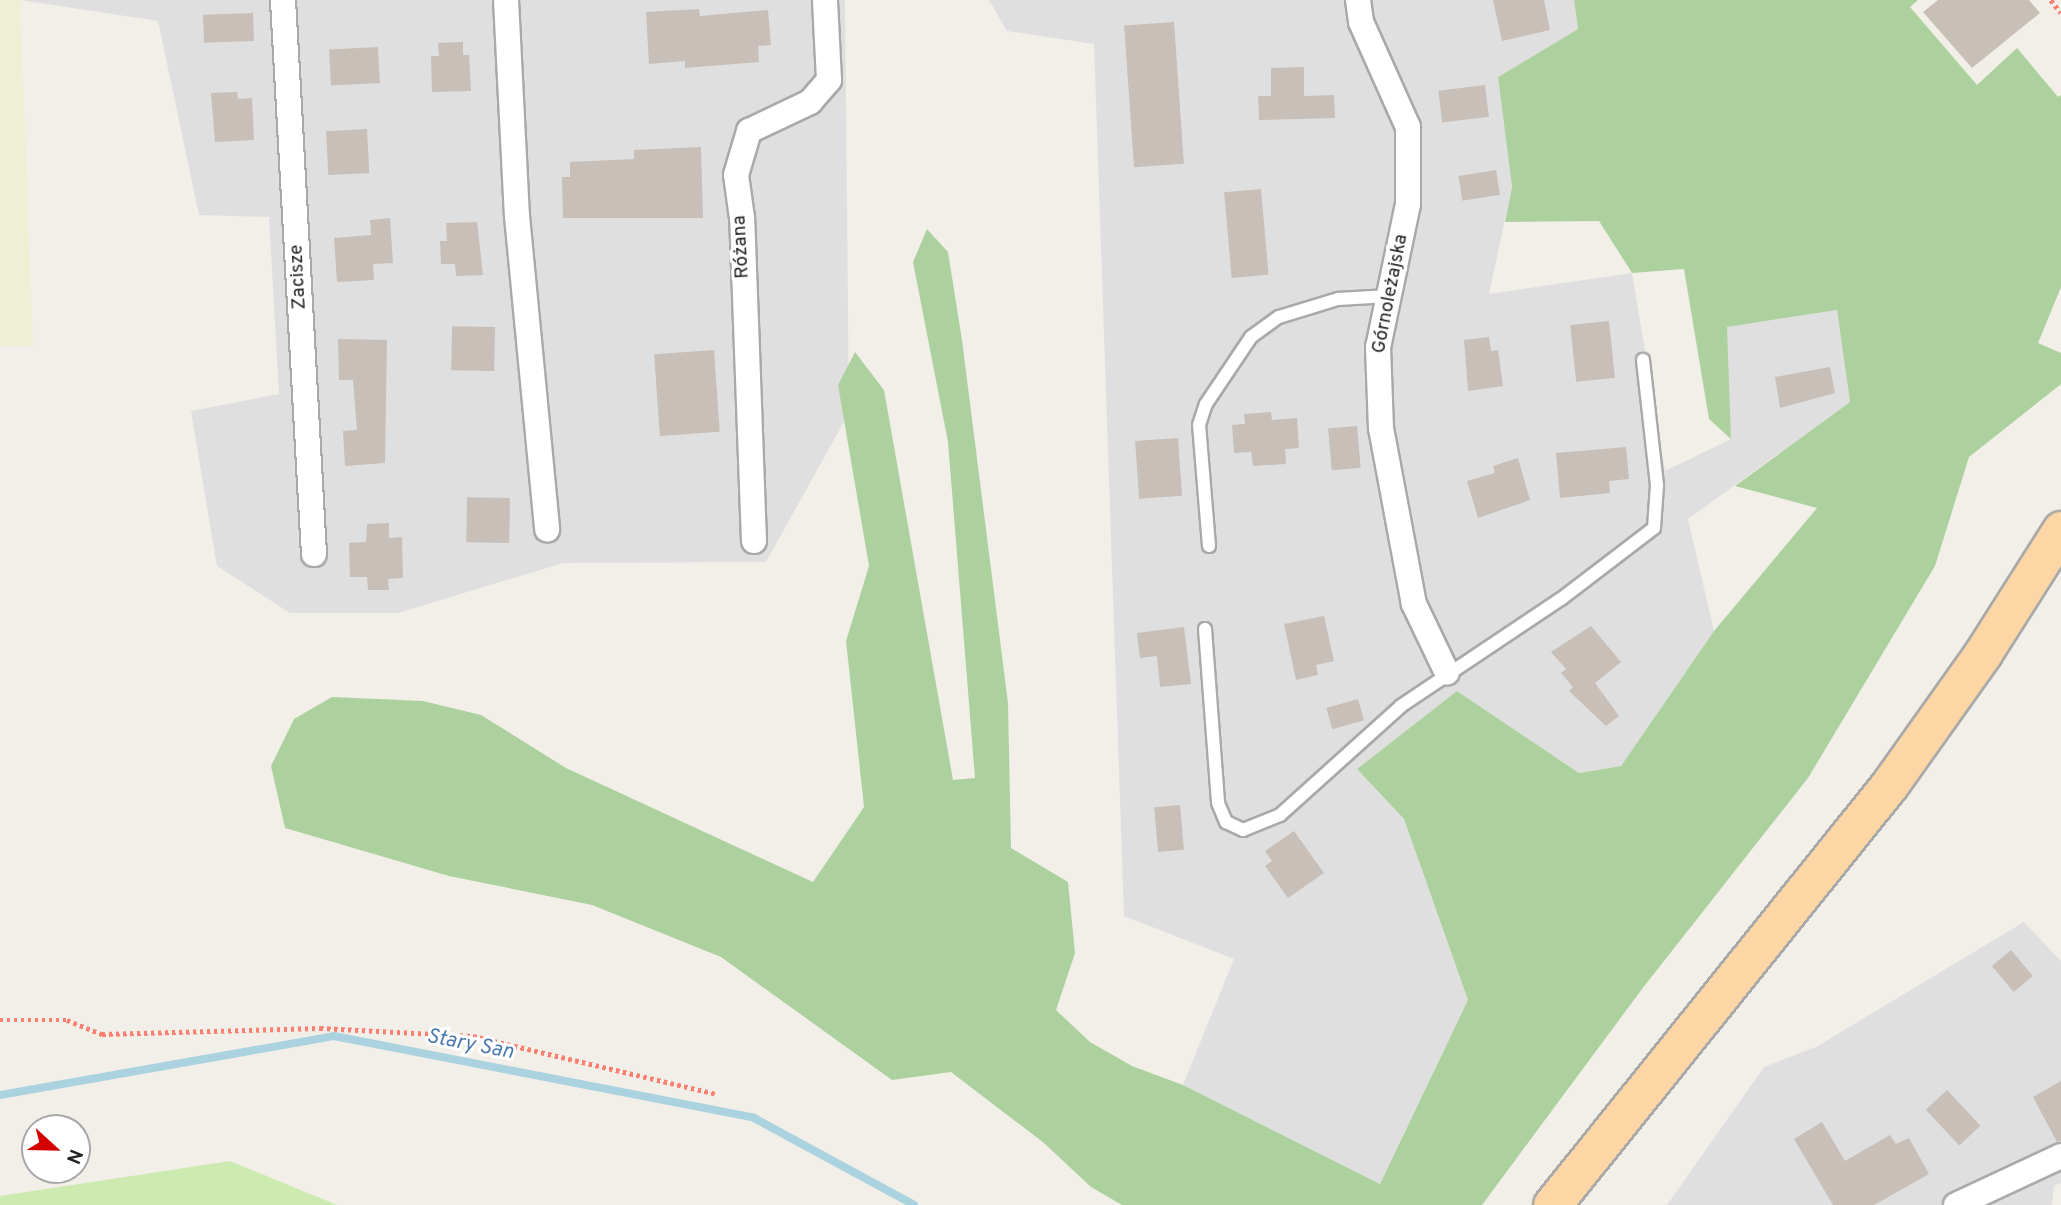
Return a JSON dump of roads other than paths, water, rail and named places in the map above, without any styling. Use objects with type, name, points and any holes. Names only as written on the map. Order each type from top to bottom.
[{"type":"main road","points":[[1552,1205],[1890,784],[1983,653],[2061,530]]},
{"type":"street","name":"Zacisze","points":[[283,0],[314,554]]},
{"type":"street","points":[[506,0],[517,216],[547,530]]},
{"type":"street","name":"Różana","points":[[754,541],[742,218],[736,175],[749,131],[810,102],[829,80],[825,0]]},
{"type":"street","name":"Górnoleżajska","points":[[1358,0],[1361,22],[1408,127],[1408,204],[1378,346],[1381,428],[1414,604],[1447,673]]},
{"type":"street","points":[[1960,1204],[2061,1156]]},
{"type":"lane","points":[[1209,546],[1199,425],[1206,404],[1251,337],[1279,317],[1338,299],[1389,296]]},
{"type":"lane","points":[[1205,629],[1218,803],[1226,822],[1243,830],[1280,815],[1401,706],[1560,599],[1654,528],[1657,485],[1643,360]]},
{"type":"waterway","name":"Stary San","points":[[0,1095],[334,1036],[754,1118],[914,1205]]}]
